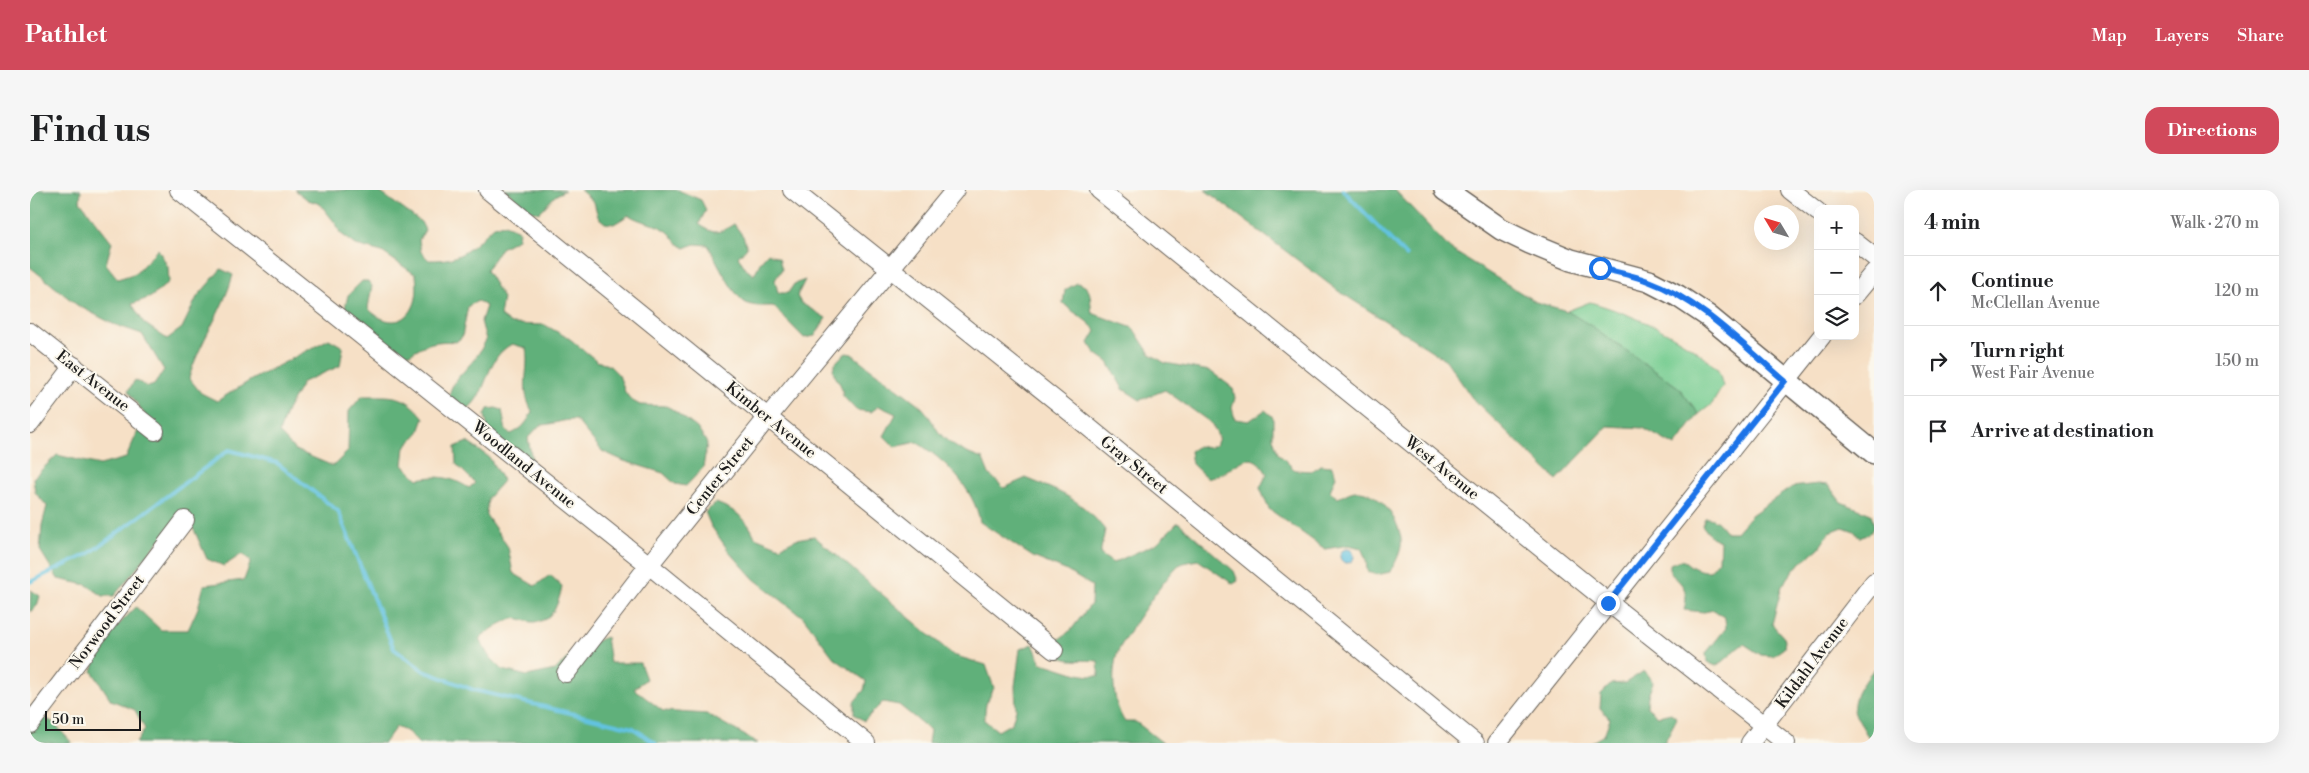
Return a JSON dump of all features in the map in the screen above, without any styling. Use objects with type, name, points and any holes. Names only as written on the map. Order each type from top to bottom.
[{"type":"main road","points":[[1445,190],[1501,229],[1530,243],[1571,260],[1649,281],[1678,296],[1708,316],[1874,453]]},
{"type":"street","name":"Woodland Avenue","points":[[179,190],[649,565],[866,743]]},
{"type":"street","name":"Kimber Avenue","points":[[488,190],[1054,650]]},
{"type":"street","name":"Gray Street","points":[[792,190],[1080,421],[1475,743]]},
{"type":"street","name":"Center Street","points":[[566,673],[649,565],[768,417],[955,190]]},
{"type":"street","name":"West Avenue","points":[[1099,190],[1608,603],[1786,743]]},
{"type":"street","points":[[1790,190],[1814,209]]},
{"type":"street","points":[[1859,245],[1874,256]]},
{"type":"street","points":[[1859,290],[1874,272]]},
{"type":"street","name":"East Avenue","points":[[30,332],[155,431]]},
{"type":"street","points":[[1497,743],[1819,340]]},
{"type":"street","points":[[30,424],[74,366]]},
{"type":"street","name":"Norwood Street","points":[[30,724],[184,520]]},
{"type":"street","name":"Kildahl Avenue","points":[[1750,743],[1874,582]]},
{"type":"green space","points":[[30,190],[81,190],[80,201],[112,242],[106,264],[118,279],[136,273],[158,249],[168,267],[169,282],[151,297],[132,304],[144,323],[167,339],[182,328],[197,297],[221,269],[233,275],[229,289],[193,365],[189,378],[201,393],[217,401],[251,380],[329,339],[343,347],[340,366],[303,382],[287,410],[279,433],[295,450],[333,466],[348,451],[349,411],[362,396],[390,396],[411,404],[424,418],[419,432],[405,447],[403,465],[418,479],[445,478],[469,488],[475,483],[456,464],[455,447],[467,442],[489,457],[503,481],[488,498],[486,515],[508,547],[513,573],[535,586],[550,575],[562,586],[557,605],[545,619],[532,622],[518,619],[508,620],[479,639],[488,655],[503,670],[527,676],[555,670],[577,649],[606,637],[610,663],[640,663],[646,679],[634,689],[663,711],[707,714],[758,743],[418,743],[408,732],[396,727],[384,743],[136,743],[145,729],[135,710],[111,700],[92,671],[102,642],[136,607],[161,630],[188,630],[198,608],[204,585],[244,580],[251,561],[242,554],[224,566],[207,559],[188,516],[178,518],[114,596],[103,596],[87,585],[58,579],[40,550],[42,525],[47,506],[35,492],[33,478],[57,455],[100,465],[126,458],[145,415],[128,391],[135,380],[148,387],[154,385],[164,370],[142,334],[113,324],[77,305],[30,267]]},
{"type":"green space","points":[[295,190],[377,190],[421,222],[425,230],[419,240],[421,252],[429,260],[441,260],[459,255],[473,246],[494,226],[505,224],[519,230],[518,239],[501,248],[486,270],[503,298],[500,316],[511,324],[545,325],[570,339],[597,361],[610,366],[619,375],[625,392],[631,400],[640,405],[666,406],[672,409],[697,428],[707,443],[703,468],[686,486],[675,484],[663,473],[624,461],[602,451],[576,420],[540,425],[528,438],[532,460],[520,458],[488,431],[485,415],[488,409],[496,408],[502,410],[506,431],[511,434],[529,419],[532,411],[528,403],[525,387],[526,348],[512,344],[503,350],[492,365],[476,400],[469,408],[458,408],[449,399],[451,389],[475,358],[486,340],[481,321],[486,306],[478,301],[468,306],[462,337],[456,342],[443,341],[432,343],[410,354],[383,347],[350,319],[345,308],[348,295],[362,281],[368,281],[372,286],[368,308],[385,320],[398,320],[409,314],[415,303],[417,291],[416,275],[382,252],[356,245],[340,233],[336,224],[320,204],[308,200]]},
{"type":"green space","points":[[505,190],[565,190],[555,196],[539,213],[529,210]]},
{"type":"green space","points":[[580,190],[678,190],[701,200],[706,210],[699,224],[716,232],[734,224],[743,236],[747,247],[738,257],[747,270],[754,275],[761,261],[768,253],[779,258],[782,269],[775,280],[778,293],[788,293],[794,284],[805,280],[797,296],[801,303],[826,318],[815,336],[804,338],[773,306],[752,305],[741,299],[725,277],[708,245],[695,244],[685,248],[678,244],[670,233],[663,228],[629,215],[614,224],[605,223],[598,217],[594,202]]},
{"type":"green space","points":[[1205,190],[1395,190],[1450,249],[1536,302],[1567,311],[1593,327],[1678,387],[1699,414],[1675,446],[1643,428],[1608,426],[1557,480],[1472,398],[1446,360],[1337,290]]},
{"type":"green space","points":[[1077,283],[1086,287],[1090,294],[1092,313],[1133,328],[1150,354],[1165,363],[1210,371],[1233,388],[1235,398],[1232,408],[1235,419],[1249,421],[1265,410],[1273,417],[1273,438],[1278,453],[1295,470],[1312,471],[1320,465],[1332,466],[1336,476],[1330,491],[1338,498],[1356,491],[1372,495],[1379,500],[1392,515],[1401,539],[1400,552],[1390,572],[1377,575],[1367,571],[1366,559],[1361,548],[1349,545],[1325,549],[1269,509],[1260,488],[1267,474],[1263,467],[1254,460],[1250,459],[1241,462],[1225,472],[1208,479],[1192,464],[1190,451],[1198,446],[1208,448],[1216,445],[1219,438],[1211,423],[1165,390],[1140,400],[1123,389],[1108,362],[1095,353],[1089,343],[1096,331],[1089,323],[1063,303],[1065,290]]},
{"type":"green space","points":[[1590,302],[1623,313],[1657,328],[1704,357],[1717,370],[1723,386],[1712,404],[1699,414],[1678,387],[1567,311]]},
{"type":"green space","points":[[846,353],[852,354],[917,403],[926,412],[942,436],[952,445],[983,459],[989,474],[1004,488],[1026,478],[1079,503],[1105,530],[1100,554],[1113,563],[1157,543],[1178,522],[1234,571],[1238,581],[1233,584],[1198,560],[1179,565],[1146,607],[1117,654],[1114,671],[1114,689],[1121,715],[1125,722],[1136,722],[1163,743],[928,743],[930,730],[899,705],[883,702],[864,721],[854,714],[854,702],[864,690],[866,681],[834,658],[803,617],[754,579],[728,550],[711,526],[705,512],[716,503],[740,516],[752,530],[755,537],[780,547],[796,539],[814,536],[953,655],[986,665],[994,688],[986,704],[984,720],[998,731],[1012,723],[1016,709],[1015,686],[1020,649],[1033,644],[1041,663],[1077,674],[1099,676],[1098,661],[1073,660],[1057,656],[1058,640],[1071,630],[1091,604],[1092,586],[1065,570],[1033,557],[980,522],[977,509],[964,486],[947,466],[927,449],[916,442],[895,447],[884,436],[896,414],[879,406],[871,412],[856,410],[843,396],[842,389],[833,370],[834,365]]},
{"type":"green space","points":[[1818,484],[1828,485],[1841,502],[1871,514],[1874,526],[1870,533],[1860,538],[1854,531],[1843,527],[1830,532],[1819,548],[1797,566],[1782,586],[1772,624],[1785,639],[1784,648],[1773,656],[1761,655],[1744,644],[1716,666],[1707,662],[1706,653],[1726,628],[1725,618],[1714,610],[1704,612],[1684,610],[1686,598],[1684,589],[1679,581],[1670,573],[1670,564],[1683,561],[1699,570],[1710,571],[1719,560],[1720,541],[1711,537],[1702,525],[1705,518],[1714,520],[1726,532],[1736,532],[1751,515],[1792,487]]},
{"type":"green space","points":[[31,590],[40,596],[37,606],[30,612]]},
{"type":"green space","points":[[1874,669],[1874,743],[1866,734],[1854,712],[1854,704],[1860,688]]},
{"type":"green space","points":[[1644,671],[1653,682],[1648,696],[1647,707],[1658,716],[1671,713],[1677,718],[1664,743],[1590,743],[1604,735],[1610,719],[1600,708],[1601,694],[1611,684],[1625,683]]},
{"type":"green space","points":[[43,717],[54,723],[72,743],[30,743],[30,728]]},
{"type":"water","points":[[1344,549],[1350,549],[1354,556],[1350,563],[1344,563],[1340,559],[1340,553]]},
{"type":"waterway","points":[[1343,190],[1406,256]]},
{"type":"waterway","points":[[30,582],[90,553],[229,450],[277,463],[338,511],[394,649],[424,671],[474,690],[633,728],[655,743]]},
{"type":"route","points":[[1600,268],[1649,281],[1678,296],[1708,316],[1785,381],[1608,603]]}]
